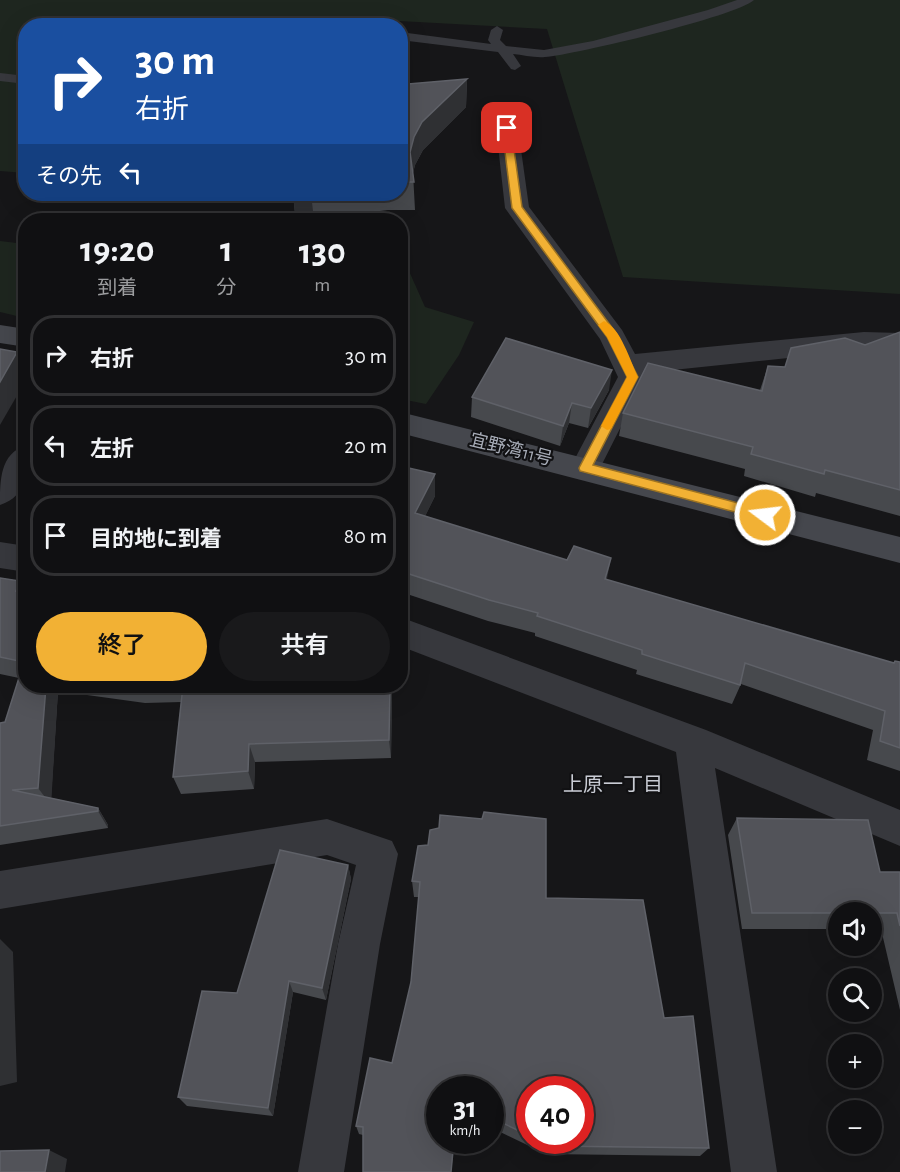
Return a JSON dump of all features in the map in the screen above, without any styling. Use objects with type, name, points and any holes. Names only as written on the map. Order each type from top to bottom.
[{"type":"street","points":[[507,128],[517,208],[612,336],[632,377],[585,468]]},
{"type":"street","points":[[0,334],[18,337]]},
{"type":"street","points":[[626,365],[864,341],[900,342]]},
{"type":"street","name":"宜野湾11号","points":[[408,424],[900,550]]},
{"type":"street","points":[[0,493],[18,467]]},
{"type":"street","points":[[0,555],[18,558]]},
{"type":"street","points":[[408,635],[693,742],[900,828]]},
{"type":"street","points":[[693,742],[754,1172]]},
{"type":"street","points":[[0,890],[327,837],[378,854],[359,944],[321,1172]]},
{"type":"lane","points":[[408,37],[544,54],[594,45],[712,13],[748,0]]},
{"type":"lane","points":[[496,30],[494,40],[515,66]]},
{"type":"lane","points":[[0,77],[18,79]]},
{"type":"shaded area","points":[[0,0],[900,0],[900,294],[623,277],[547,29],[408,21],[408,18],[18,18],[18,172],[0,171]]},
{"type":"shaded area","points":[[0,241],[18,243],[18,316],[0,312]]},
{"type":"shaded area","points":[[408,269],[425,307],[474,322],[459,355],[426,404],[408,400]]},
{"type":"building","points":[[467,79],[422,122],[414,137],[410,152],[414,182],[408,182],[408,84]]},
{"type":"building","points":[[900,332],[900,490],[825,470],[824,474],[751,454],[753,447],[623,413],[648,363],[762,391],[768,366],[785,367],[791,348],[845,338],[865,345]]},
{"type":"building","points":[[506,338],[612,370],[591,408],[572,403],[563,426],[472,397]]},
{"type":"building","points":[[0,349],[17,352],[0,382]]},
{"type":"building","points":[[408,468],[435,474],[415,513],[567,560],[574,546],[611,558],[605,579],[894,663],[895,661],[900,662],[900,748],[880,741],[885,711],[745,663],[740,685],[642,654],[642,650],[537,616],[538,613],[408,574]]},
{"type":"building","points":[[0,578],[18,581],[16,591],[18,591],[18,661],[0,657]]},
{"type":"building","points":[[18,681],[18,693],[45,693],[38,788],[12,790],[98,808],[98,811],[0,826],[0,723],[5,722]]},
{"type":"building","points":[[182,693],[390,693],[389,740],[249,744],[248,771],[173,777]]},
{"type":"building","points":[[484,812],[546,819],[546,898],[643,900],[664,1018],[693,1016],[709,1148],[594,1147],[594,1076],[516,1076],[516,1129],[504,1124],[504,1076],[426,1076],[426,1154],[453,1154],[451,1172],[363,1172],[363,1127],[356,1126],[370,1058],[392,1063],[411,982],[420,882],[412,881],[418,846],[428,845],[430,830],[439,828],[440,815],[482,819]]},
{"type":"building","points":[[737,818],[868,820],[880,872],[900,872],[900,926],[897,913],[882,913],[882,902],[828,902],[828,913],[752,913]]},
{"type":"building","points":[[280,850],[348,865],[322,988],[289,981],[268,1108],[178,1097],[202,991],[237,993]]},
{"type":"building","points":[[49,1150],[45,1172],[0,1172],[0,1151]]},
{"type":"slow traffic","points":[[604,325],[612,336],[632,377],[607,426]]},
{"type":"district","name":"上原一丁目","points":[[613,785]]},
{"type":"route","points":[[507,128],[517,208],[612,336],[632,377],[585,468],[765,515]]}]
